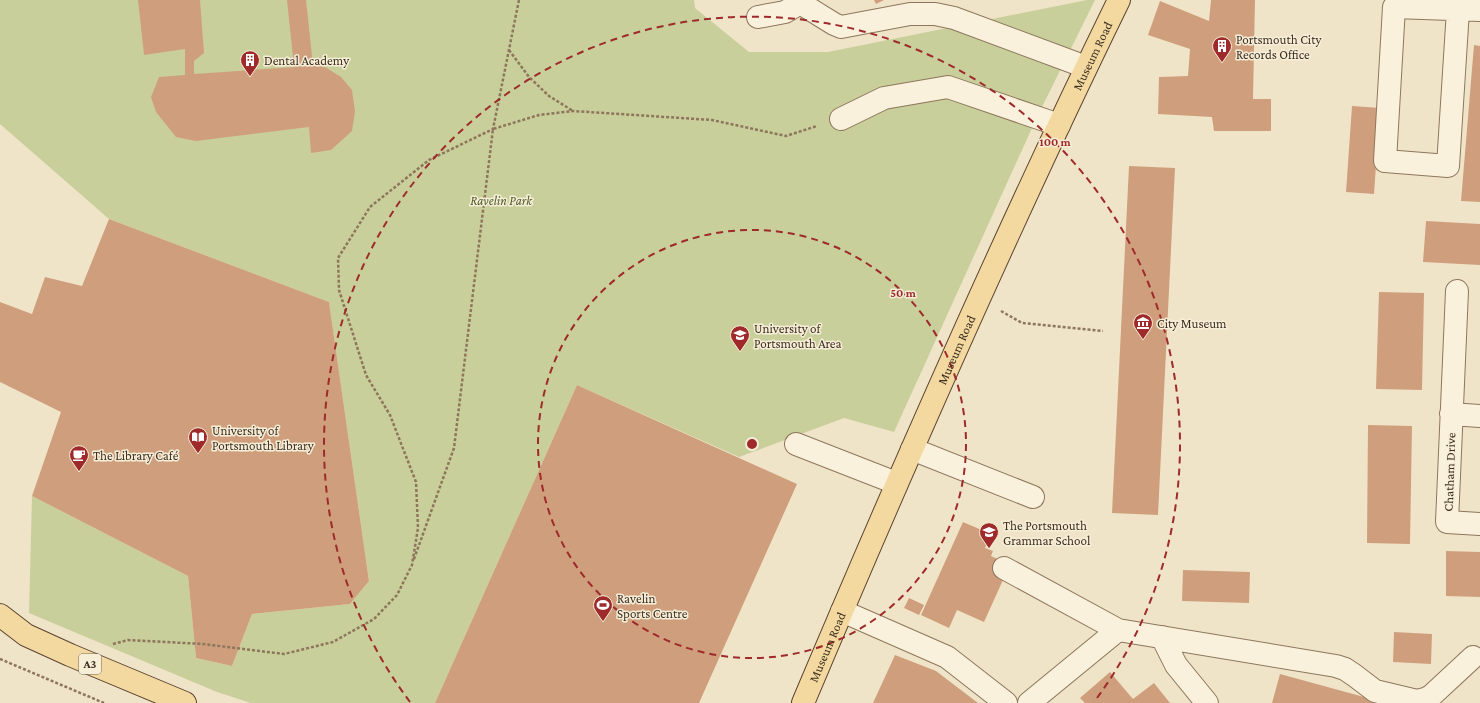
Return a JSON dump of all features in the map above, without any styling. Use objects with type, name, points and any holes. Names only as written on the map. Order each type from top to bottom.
[{"type":"main road","name":"Museum Road","points":[[803,703],[896,483],[1058,125],[1119,0]]},
{"type":"main road","name":"A3","points":[[0,615],[32,638],[185,703]]},
{"type":"street","points":[[758,17],[786,12],[800,1],[834,24],[841,27],[910,14],[935,14],[954,18],[1086,67]]},
{"type":"street","points":[[1458,10],[1448,166],[1385,161],[1395,4],[1458,10],[1480,10]]},
{"type":"street","points":[[841,120],[884,98],[948,86],[1058,125]]},
{"type":"street","points":[[1457,291],[1451,414],[1480,416]]},
{"type":"street","name":"Chatham Drive","points":[[1451,414],[1447,522],[1480,524]]},
{"type":"street","points":[[796,444],[896,483]]},
{"type":"street","points":[[912,449],[1033,497]]},
{"type":"street","points":[[1004,568],[1118,630],[1336,666],[1354,674],[1375,691],[1417,700],[1425,699],[1431,696],[1473,658]]},
{"type":"street","points":[[842,611],[947,657],[1006,703]]},
{"type":"street","points":[[1029,703],[1118,630]]},
{"type":"street","points":[[1162,637],[1176,665],[1207,703]]},
{"type":"path","points":[[113,644],[128,640],[194,644],[284,654],[333,642],[374,619],[397,595],[412,565],[454,448],[493,129],[519,0]]},
{"type":"path","points":[[508,50],[529,77],[549,96],[573,111]]},
{"type":"path","points":[[412,565],[418,528],[416,482],[390,415],[366,375],[339,290],[338,258],[370,207],[429,160],[493,129],[539,115],[573,111],[712,120],[786,136],[841,120]]},
{"type":"path","points":[[980,298],[1022,323],[1103,331]]},
{"type":"path","points":[[0,659],[104,703]]},
{"type":"green space","name":"Ravelin Park","points":[[0,0],[694,0],[695,8],[749,52],[828,52],[1087,0],[1095,0],[1037,117],[894,432],[844,418],[739,457],[577,385],[435,703],[251,703],[217,692],[29,613],[32,496],[188,576],[196,658],[232,666],[252,614],[350,604],[369,581],[329,302],[109,219],[0,124]]},
{"type":"building","name":"Dental Academy","points":[[138,0],[200,0],[204,53],[194,61],[194,74],[294,67],[287,0],[306,0],[313,65],[325,67],[341,77],[352,90],[355,111],[352,131],[331,150],[311,153],[309,127],[196,141],[176,137],[156,112],[151,97],[159,77],[185,75],[185,49],[144,55]]},
{"type":"building","points":[[874,0],[884,0],[876,4]]},
{"type":"building","name":"Portsmouth City Records Office","points":[[1211,0],[1255,0],[1253,99],[1271,99],[1271,131],[1214,131],[1212,117],[1158,114],[1159,77],[1188,76],[1190,49],[1148,35],[1160,1],[1209,21]]},
{"type":"building","points":[[1474,45],[1480,46],[1480,202],[1461,201]]},
{"type":"building","points":[[1352,106],[1380,108],[1374,194],[1346,192]]},
{"type":"building","name":"City Museum","points":[[1129,166],[1175,168],[1158,515],[1112,513]]},
{"type":"building","name":"University of Portsmouth Library","points":[[109,219],[329,302],[369,581],[350,604],[252,614],[232,666],[196,658],[188,576],[32,496],[61,412],[0,382],[0,302],[32,314],[45,277],[82,286]]},
{"type":"building","points":[[1426,221],[1480,224],[1480,265],[1423,262]]},
{"type":"building","points":[[1379,292],[1424,293],[1422,390],[1376,389]]},
{"type":"building","name":"Ravelin Sports Centre","points":[[577,385],[797,484],[699,703],[435,703]]},
{"type":"building","points":[[1368,425],[1412,426],[1410,544],[1367,543]]},
{"type":"building","points":[[963,522],[991,534],[985,548],[993,551],[991,556],[1004,562],[997,577],[1003,580],[984,622],[957,610],[949,628],[921,615]]},
{"type":"building","points":[[1446,551],[1480,552],[1480,597],[1446,596]]},
{"type":"building","points":[[1183,570],[1250,572],[1249,603],[1182,601]]},
{"type":"building","points":[[909,598],[924,605],[919,615],[904,608]]},
{"type":"building","points":[[1394,632],[1432,634],[1431,664],[1393,662]]},
{"type":"building","points":[[895,655],[936,671],[978,703],[873,703]]},
{"type":"building","points":[[1110,672],[1133,699],[1154,683],[1170,703],[1085,703],[1080,698]]},
{"type":"building","points":[[1280,674],[1386,703],[1272,703]]},
{"type":"place","name":"Portsmouth City Records Office","points":[[1222,63]]},
{"type":"place","name":"Dental Academy","points":[[250,77]]},
{"type":"place","name":"City Museum","points":[[1143,340]]},
{"type":"place","name":"University of Portsmouth Area","points":[[740,352]]},
{"type":"place","name":"University of Portsmouth Library","points":[[198,454]]},
{"type":"place","name":"The Library Café","points":[[79,472]]},
{"type":"place","name":"The Portsmouth Grammar School","points":[[989,549]]},
{"type":"place","name":"Ravelin Sports Centre","points":[[603,622]]}]
